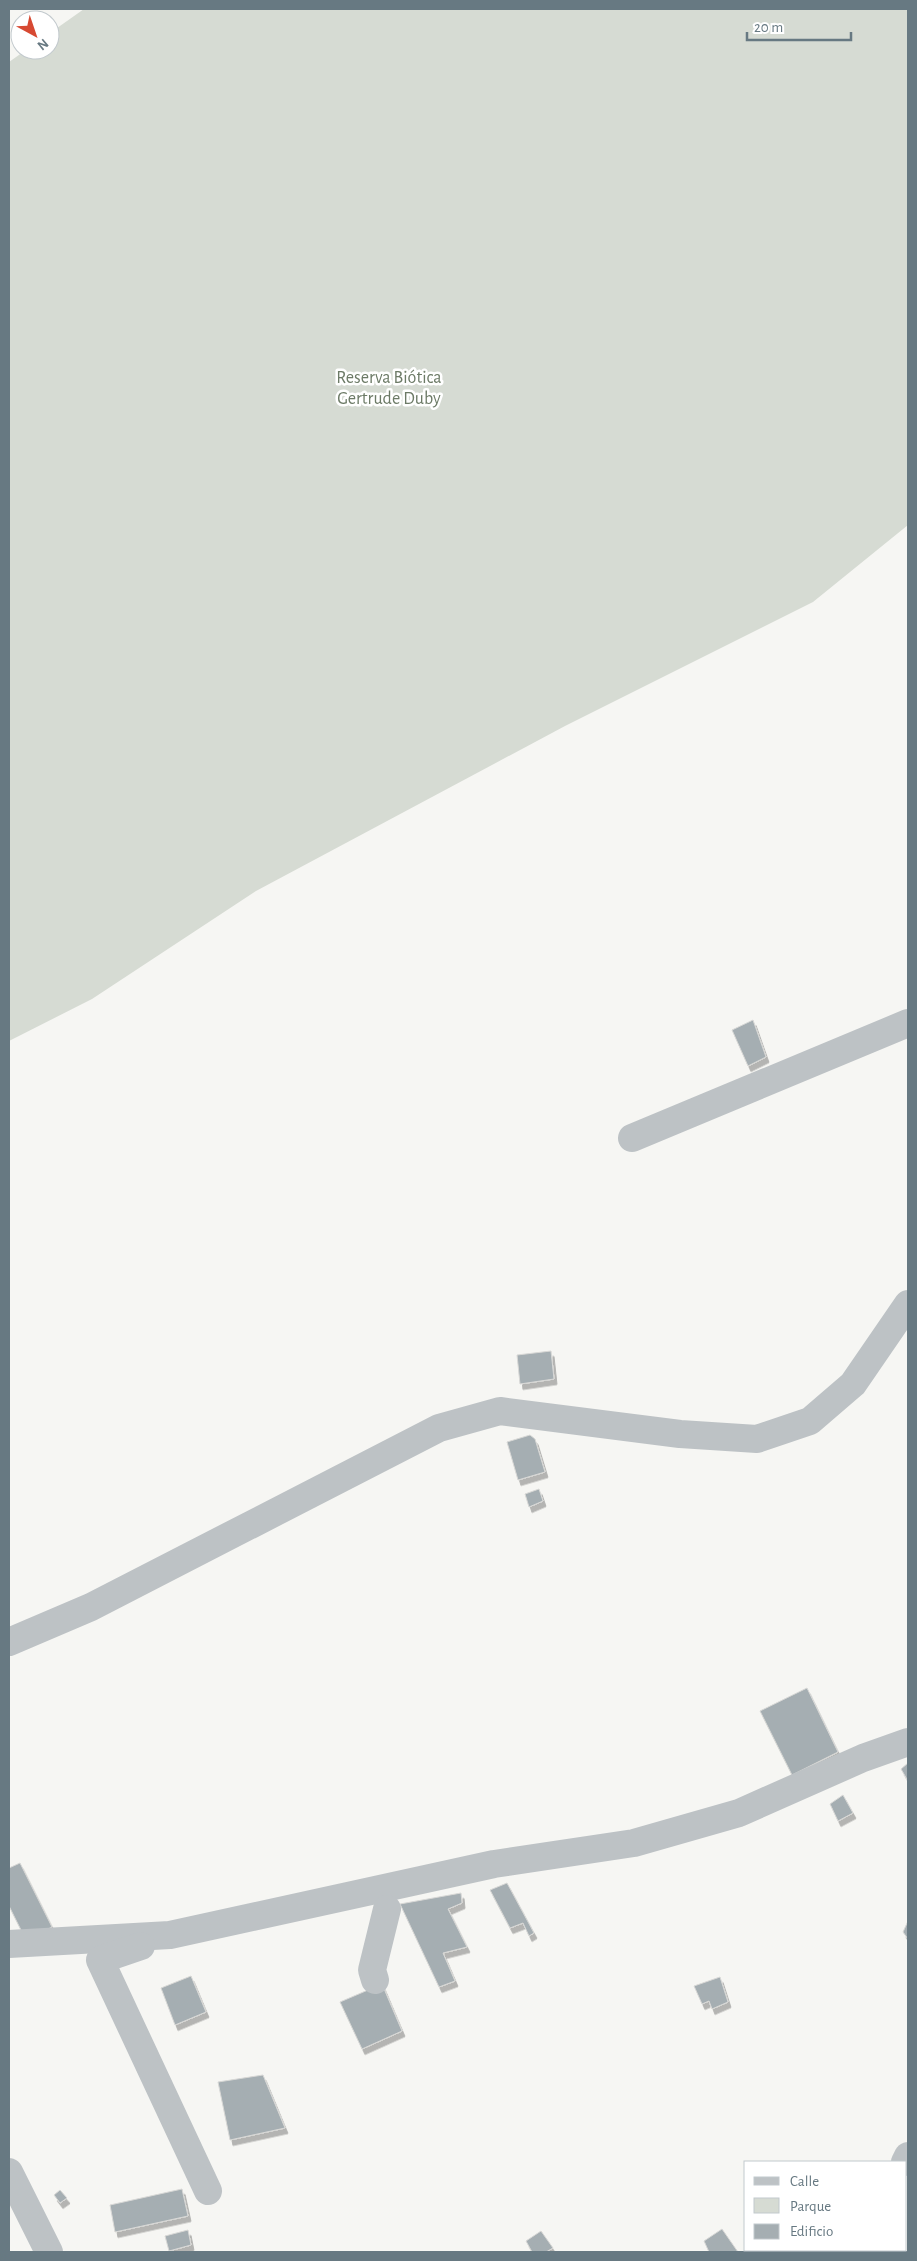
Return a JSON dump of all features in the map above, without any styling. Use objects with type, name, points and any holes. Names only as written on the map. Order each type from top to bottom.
[{"type":"street","points":[[632,1138],[908,1023]]},
{"type":"street","points":[[9,1642],[91,1607],[439,1428],[500,1411],[680,1434],[758,1440],[810,1421],[853,1384],[908,1304]]},
{"type":"street","points":[[208,2191],[100,1960],[170,1935],[494,1864],[634,1843],[739,1813],[863,1758],[908,1742]]},
{"type":"street","points":[[375,1980],[372,1970],[388,1909]]},
{"type":"street","points":[[9,1944],[170,1935]]},
{"type":"street","points":[[9,2172],[49,2252]]},
{"type":"green space","name":"Reserva Biótica Gertrude Duby","points":[[84,9],[908,9],[908,525],[813,602],[565,726],[256,891],[92,999],[9,1041],[9,62],[12,60],[60,60],[60,26]]},
{"type":"building","points":[[753,1020],[766,1057],[748,1066],[732,1030]]},
{"type":"building","points":[[551,1351],[554,1379],[520,1384],[517,1355]]},
{"type":"building","points":[[530,1435],[535,1439],[545,1472],[518,1480],[507,1442]]},
{"type":"building","points":[[539,1489],[543,1501],[529,1507],[525,1494]]},
{"type":"building","points":[[807,1688],[838,1752],[792,1775],[760,1711]]},
{"type":"building","points":[[908,1763],[908,1781],[901,1769]]},
{"type":"building","points":[[843,1795],[853,1813],[838,1821],[830,1804]]},
{"type":"building","points":[[20,1863],[52,1927],[26,1940],[9,1906],[9,1868]]},
{"type":"building","points":[[507,1883],[534,1933],[529,1936],[523,1923],[510,1928],[490,1890]]},
{"type":"building","points":[[461,1893],[462,1903],[448,1909],[467,1947],[443,1953],[455,1981],[439,1987],[400,1904]]},
{"type":"building","points":[[908,1921],[908,1939],[903,1932]]},
{"type":"building","points":[[191,1976],[206,2012],[175,2025],[161,1988]]},
{"type":"building","points":[[720,1977],[728,2002],[712,2009],[709,2001],[702,2004],[694,1986]]},
{"type":"building","points":[[382,1984],[402,2031],[362,2049],[340,2002]]},
{"type":"building","points":[[263,2075],[285,2128],[230,2140],[218,2082]]},
{"type":"building","points":[[182,2189],[188,2216],[115,2232],[110,2205]]},
{"type":"building","points":[[60,2190],[67,2198],[60,2203],[54,2195]]},
{"type":"building","points":[[722,2229],[738,2252],[709,2252],[704,2241]]},
{"type":"building","points":[[188,2230],[191,2245],[169,2251],[165,2236]]},
{"type":"building","points":[[541,2231],[553,2248],[546,2252],[532,2252],[526,2241]]}]
